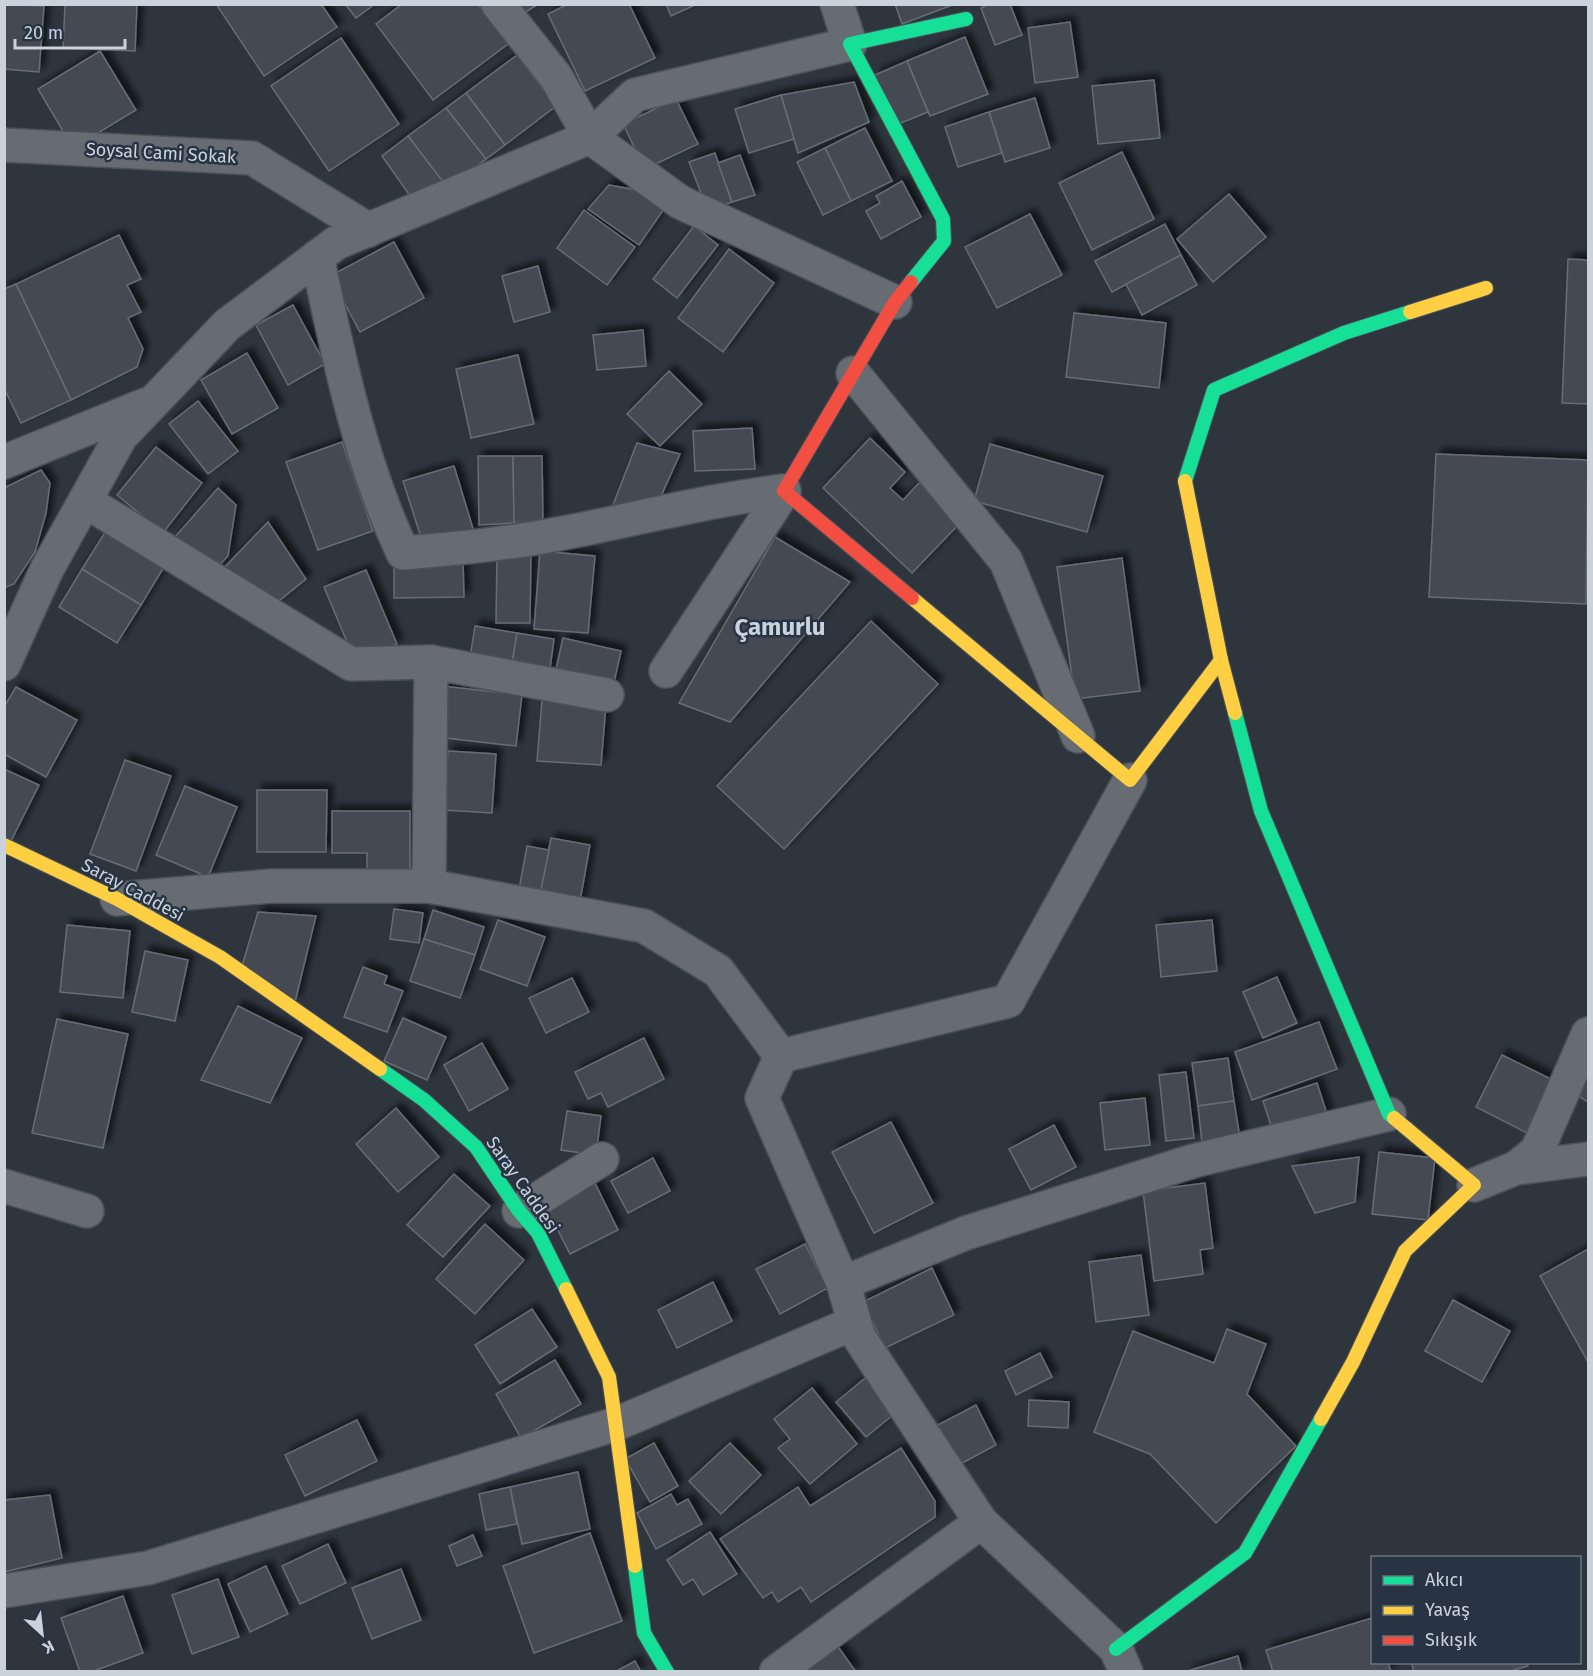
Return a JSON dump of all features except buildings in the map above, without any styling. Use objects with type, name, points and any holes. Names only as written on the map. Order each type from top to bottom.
[{"type":"street","points":[[498,4],[556,77],[590,137],[680,202],[896,302]]},
{"type":"street","points":[[666,671],[784,491],[896,302],[944,241],[943,219],[850,45],[837,4]]},
{"type":"street","points":[[4,663],[47,569],[121,436],[226,325],[336,243],[590,137],[635,95],[966,19]]},
{"type":"street","name":"Soysal Cami Sokak","points":[[4,145],[252,158],[369,230]]},
{"type":"street","points":[[317,257],[347,398],[385,515],[403,553],[473,547],[558,534],[722,499],[784,491],[1130,780]]},
{"type":"street","points":[[1474,1185],[1389,1114],[1261,811],[1221,660],[1184,485],[1214,390],[1344,333],[1486,288]]},
{"type":"street","points":[[853,373],[1006,561],[1078,736]]},
{"type":"street","points":[[4,462],[154,402]]},
{"type":"street","points":[[85,501],[351,664],[431,662],[607,695]]},
{"type":"street","points":[[782,1056],[1008,1001],[1130,780],[1221,660]]},
{"type":"street","points":[[429,886],[431,662]]},
{"type":"street","name":"Saray Caddesi","points":[[4,845],[117,899],[220,957],[424,1100],[476,1147],[519,1211],[538,1233],[609,1377],[644,1633],[668,1671]]},
{"type":"street","points":[[117,899],[271,886],[429,886],[644,926],[718,971],[782,1056]]},
{"type":"street","points":[[1516,1168],[1537,1151],[1588,1034]]},
{"type":"street","points":[[782,1056],[762,1098],[843,1283],[859,1337],[981,1522],[1121,1660],[1245,1553],[1353,1362],[1405,1251],[1474,1185],[1516,1168],[1588,1159]]},
{"type":"street","points":[[843,1283],[966,1233],[1182,1164],[1389,1114]]},
{"type":"street","points":[[519,1211],[602,1159]]},
{"type":"street","points":[[4,1186],[87,1211]]},
{"type":"street","points":[[4,1591],[148,1568],[616,1424],[854,1323]]},
{"type":"street","points":[[776,1671],[981,1522]]},
{"type":"traffic: fast","points":[[911,282],[944,241],[943,219],[850,44],[966,19]]},
{"type":"traffic: fast","points":[[1185,481],[1214,390],[1344,333],[1410,312]]},
{"type":"traffic: fast","points":[[1235,713],[1261,811],[1389,1114],[1394,1118]]},
{"type":"traffic: fast","points":[[380,1069],[424,1100],[476,1147],[519,1211],[538,1233],[566,1289]]},
{"type":"traffic: fast","points":[[1116,1649],[1245,1553],[1321,1419]]},
{"type":"traffic: fast","points":[[635,1566],[644,1633],[667,1672]]},
{"type":"traffic: slow","points":[[1410,312],[1486,288]]},
{"type":"traffic: slow","points":[[1185,481],[1221,660],[1235,713]]},
{"type":"traffic: slow","points":[[912,598],[1130,780],[1221,660]]},
{"type":"traffic: slow","points":[[4,845],[117,899],[220,957],[380,1069]]},
{"type":"traffic: slow","points":[[1321,1419],[1353,1362],[1405,1251],[1474,1185],[1394,1118]]},
{"type":"traffic: slow","points":[[566,1289],[609,1377],[635,1566]]},
{"type":"traffic: jam","points":[[911,282],[895,302],[784,491],[912,598]]},
{"type":"district","name":"Çamurlu","points":[[780,627]]}]
